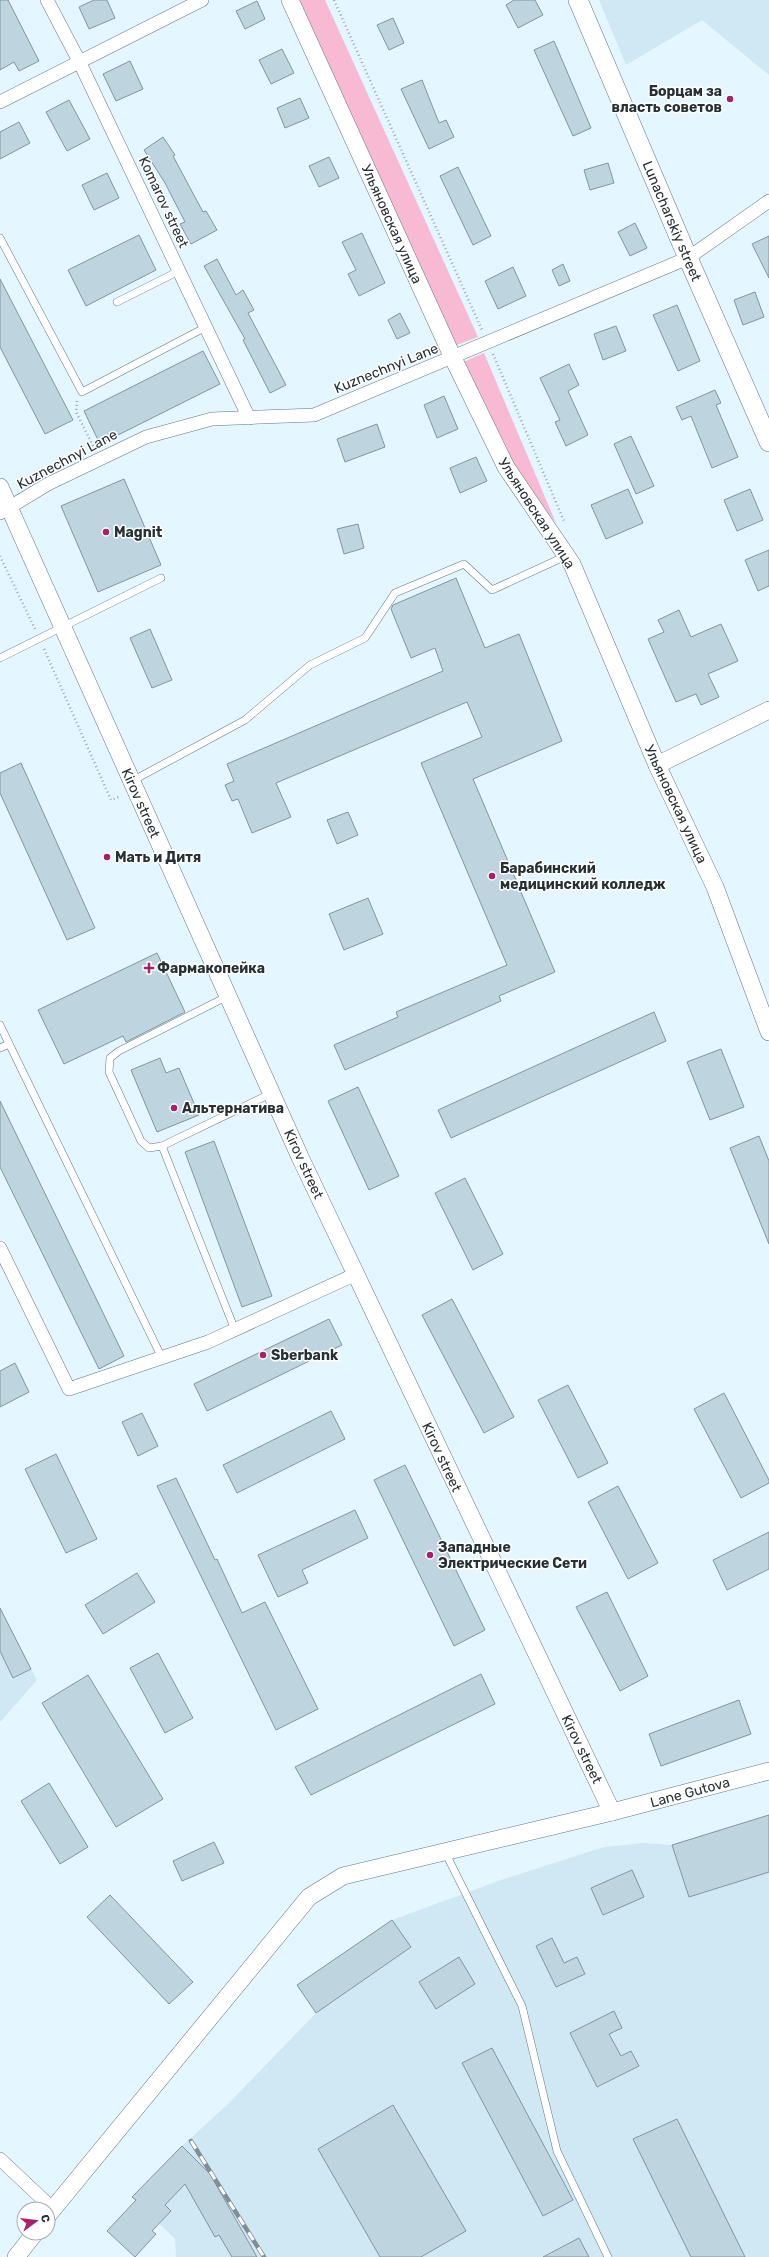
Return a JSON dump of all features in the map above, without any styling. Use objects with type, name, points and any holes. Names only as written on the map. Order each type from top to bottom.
[{"type":"main road","name":"Lunacharskiy street","points":[[578,0],[688,258],[769,442]]},
{"type":"street","name":"Komarov street","points":[[47,0],[79,61],[249,418]]},
{"type":"street","points":[[0,102],[202,0]]},
{"type":"street","name":"Ульяновская улица","points":[[290,0],[453,358],[506,467],[572,564],[657,765],[715,887],[769,1032]]},
{"type":"street","name":"Kuznechnyi Lane","points":[[5,510],[48,484],[146,437],[212,419],[314,415],[453,358],[688,258],[769,201]]},
{"type":"street","name":"Kirov street","points":[[0,487],[5,510],[63,628],[272,1093],[356,1274],[612,1812]]},
{"type":"street","points":[[657,765],[769,710]]},
{"type":"street","points":[[0,1248],[69,1389],[208,1342],[356,1274]]},
{"type":"street","name":"Lane Gutova","points":[[56,2205],[309,1897],[343,1876],[612,1812],[769,1771]]},
{"type":"street","points":[[0,2159],[40,2201]]},
{"type":"street","points":[[16,2257],[29,2241]]},
{"type":"lane","points":[[0,238],[82,392],[206,327]]},
{"type":"lane","points":[[117,302],[179,271]]},
{"type":"lane","points":[[134,786],[245,720],[310,665],[365,638],[395,593],[464,564],[492,590],[566,556]]},
{"type":"lane","points":[[0,658],[161,578]]},
{"type":"lane","points":[[228,996],[119,1051],[110,1058],[109,1072],[141,1141],[149,1148],[162,1146],[272,1093]]},
{"type":"lane","points":[[0,1025],[162,1358]]},
{"type":"lane","points":[[0,1048],[9,1044]]},
{"type":"lane","points":[[162,1146],[235,1330]]},
{"type":"lane","points":[[445,1852],[522,2006],[557,2152],[608,2257]]},
{"type":"path","points":[[334,0],[488,343],[566,526]]},
{"type":"path","points":[[82,392],[77,403],[76,412],[99,459]]},
{"type":"path","points":[[0,556],[40,639],[111,800],[134,786]]},
{"type":"shaded area","points":[[295,0],[325,0],[478,337],[454,346]]},
{"type":"shaded area","points":[[599,0],[769,0],[769,75],[702,20],[626,65]]},
{"type":"shaded area","points":[[484,353],[556,523],[511,465],[463,362]]},
{"type":"shaded area","points":[[0,1608],[37,1680],[0,1722]]},
{"type":"shaded area","points":[[769,1815],[769,2257],[176,2257],[175,2239],[132,2197],[182,2146],[228,2104],[316,2013],[297,1985],[392,1920],[504,1879],[604,1847],[643,1843],[672,1845]]},
{"type":"building","points":[[0,0],[8,0],[39,61],[19,71],[14,62],[0,70]]},
{"type":"building","points":[[94,0],[107,0],[115,18],[89,29],[79,7]]},
{"type":"building","points":[[514,0],[535,0],[543,15],[518,28],[506,5]]},
{"type":"building","points":[[257,1],[265,19],[245,29],[236,11]]},
{"type":"building","points":[[393,18],[404,43],[389,50],[377,25]]},
{"type":"building","points":[[554,41],[591,128],[573,136],[534,50]]},
{"type":"building","points":[[282,49],[294,73],[271,84],[259,60]]},
{"type":"building","points":[[130,61],[143,89],[116,101],[103,74]]},
{"type":"building","points":[[422,80],[439,123],[446,120],[454,137],[429,149],[401,89]]},
{"type":"building","points":[[300,98],[309,118],[285,128],[277,108]]},
{"type":"building","points":[[69,100],[90,139],[67,151],[46,112]]},
{"type":"building","points":[[19,122],[30,143],[0,159],[0,132]]},
{"type":"building","points":[[163,137],[175,155],[173,156],[203,212],[206,211],[217,230],[191,244],[180,224],[185,222],[165,183],[144,150]]},
{"type":"building","points":[[329,157],[339,178],[319,187],[309,166]]},
{"type":"building","points":[[608,163],[614,183],[590,190],[584,170]]},
{"type":"building","points":[[458,167],[491,236],[473,245],[440,176]]},
{"type":"building","points":[[107,173],[119,198],[94,210],[82,185]]},
{"type":"building","points":[[635,223],[647,248],[630,256],[618,232]]},
{"type":"building","points":[[362,233],[385,283],[359,296],[348,274],[356,270],[342,242]]},
{"type":"building","points":[[139,235],[156,270],[86,306],[68,270]]},
{"type":"building","points":[[769,236],[769,278],[752,244]]},
{"type":"building","points":[[217,259],[236,295],[243,290],[254,310],[248,313],[286,385],[270,393],[243,340],[245,339],[204,266]]},
{"type":"building","points":[[563,264],[570,281],[559,286],[552,270]]},
{"type":"building","points":[[513,267],[526,296],[498,309],[485,281]]},
{"type":"building","points":[[0,279],[73,420],[45,434],[0,347]]},
{"type":"building","points":[[755,292],[764,317],[743,325],[734,300]]},
{"type":"building","points":[[677,305],[700,361],[678,371],[653,315]]},
{"type":"building","points":[[400,313],[410,333],[397,339],[388,320]]},
{"type":"building","points":[[616,326],[626,351],[603,360],[594,334]]},
{"type":"building","points":[[203,351],[220,384],[100,444],[84,411]]},
{"type":"building","points":[[569,364],[579,385],[568,391],[588,435],[566,446],[555,422],[560,420],[540,378]]},
{"type":"building","points":[[715,390],[721,403],[716,405],[738,457],[712,468],[691,416],[682,420],[676,407]]},
{"type":"building","points":[[444,396],[458,429],[437,438],[424,405]]},
{"type":"building","points":[[377,424],[385,447],[345,462],[337,439]]},
{"type":"building","points":[[631,436],[654,486],[636,494],[614,444]]},
{"type":"building","points":[[476,457],[487,481],[460,493],[450,468]]},
{"type":"building","points":[[124,479],[161,565],[98,592],[61,506]]},
{"type":"building","points":[[628,489],[643,523],[606,539],[591,505]]},
{"type":"building","points":[[750,489],[763,520],[737,531],[724,500]]},
{"type":"building","points":[[358,524],[364,548],[344,554],[337,529]]},
{"type":"building","points":[[769,550],[769,586],[758,591],[745,560]]},
{"type":"building","points":[[456,578],[485,648],[519,634],[562,741],[473,779],[555,972],[499,996],[501,1001],[345,1070],[334,1045],[398,1017],[396,1012],[507,965],[421,763],[482,737],[467,702],[276,783],[291,817],[252,833],[238,799],[232,801],[225,785],[234,781],[227,764],[443,671],[435,648],[411,658],[391,609],[393,605]]},
{"type":"building","points":[[679,610],[691,637],[721,624],[738,661],[708,674],[719,697],[701,705],[696,694],[676,702],[648,639],[664,632],[658,620]]},
{"type":"building","points":[[150,629],[172,680],[152,688],[130,638]]},
{"type":"building","points":[[21,763],[95,928],[67,940],[0,793],[0,773]]},
{"type":"building","points":[[348,812],[358,835],[337,844],[327,820]]},
{"type":"building","points":[[368,898],[383,934],[344,950],[329,914]]},
{"type":"building","points":[[157,953],[185,1012],[126,1042],[123,1036],[64,1064],[38,1010]]},
{"type":"building","points":[[654,1012],[666,1041],[451,1138],[438,1110]]},
{"type":"building","points":[[721,1049],[744,1107],[710,1120],[687,1062]]},
{"type":"building","points":[[160,1058],[166,1073],[179,1068],[199,1115],[157,1132],[131,1070]]},
{"type":"building","points":[[358,1087],[399,1176],[369,1190],[328,1101]]},
{"type":"building","points":[[0,1101],[124,1356],[99,1369],[0,1167]]},
{"type":"building","points":[[759,1136],[769,1161],[769,1244],[730,1148]]},
{"type":"building","points":[[214,1141],[272,1296],[242,1307],[185,1152]]},
{"type":"building","points":[[465,1178],[503,1254],[473,1270],[435,1193]]},
{"type":"building","points":[[452,1299],[514,1417],[484,1433],[422,1315]]},
{"type":"building","points":[[329,1319],[342,1345],[207,1411],[194,1384]]},
{"type":"building","points":[[15,1363],[29,1392],[0,1407],[0,1371]]},
{"type":"building","points":[[568,1385],[608,1463],[578,1478],[538,1400]]},
{"type":"building","points":[[724,1393],[769,1480],[769,1483],[741,1498],[694,1409]]},
{"type":"building","points":[[331,1411],[345,1439],[237,1493],[223,1465]]},
{"type":"building","points":[[142,1413],[158,1446],[138,1456],[122,1422]]},
{"type":"building","points":[[56,1454],[97,1539],[66,1553],[25,1469]]},
{"type":"building","name":"Западные Электрические Сети","points":[[405,1465],[485,1630],[454,1646],[374,1480]]},
{"type":"building","points":[[176,1478],[215,1560],[217,1559],[242,1613],[265,1602],[318,1709],[276,1730],[157,1486]]},
{"type":"building","points":[[618,1486],[658,1563],[628,1579],[588,1502]]},
{"type":"building","points":[[355,1510],[368,1538],[302,1570],[308,1583],[278,1597],[258,1555]]},
{"type":"building","points":[[769,1532],[769,1569],[727,1590],[713,1560]]},
{"type":"building","points":[[137,1573],[155,1602],[103,1634],[85,1605]]},
{"type":"building","points":[[607,1592],[648,1676],[620,1691],[576,1607]]},
{"type":"building","points":[[0,1608],[31,1669],[13,1678],[0,1651]]},
{"type":"building","points":[[158,1653],[193,1718],[165,1733],[130,1668]]},
{"type":"building","points":[[481,1674],[495,1704],[311,1795],[295,1767]]},
{"type":"building","points":[[88,1675],[163,1799],[116,1827],[42,1703]]},
{"type":"building","points":[[739,1700],[751,1734],[661,1766],[649,1734]]},
{"type":"building","points":[[49,1783],[88,1847],[60,1864],[21,1801]]},
{"type":"building","points":[[769,1815],[769,1872],[689,1897],[672,1845]]},
{"type":"building","points":[[214,1842],[224,1863],[182,1881],[173,1861]]},
{"type":"building","points":[[632,1870],[644,1897],[603,1915],[591,1888]]},
{"type":"building","points":[[110,1895],[193,1982],[169,2004],[87,1917]]},
{"type":"building","points":[[392,1920],[411,1947],[316,2013],[297,1985]]},
{"type":"building","points":[[552,1938],[564,1963],[577,1957],[585,1974],[556,1987],[536,1946]]},
{"type":"building","points":[[459,1957],[475,1984],[436,2009],[419,1982]]},
{"type":"building","points":[[614,2011],[622,2028],[609,2034],[621,2056],[631,2051],[639,2066],[597,2087],[570,2033]]},
{"type":"building","points":[[492,2048],[573,2200],[543,2216],[462,2063]]},
{"type":"building","points":[[393,2105],[466,2231],[421,2257],[380,2257],[318,2149]]},
{"type":"building","points":[[677,2119],[745,2257],[691,2257],[633,2139]]},
{"type":"building","points":[[182,2146],[210,2174],[257,2257],[232,2257],[219,2235],[215,2237],[185,2184],[165,2205],[171,2211],[152,2231],[156,2234],[135,2257],[107,2231],[136,2200],[132,2197]]},
{"type":"building","points":[[579,2238],[589,2257],[543,2257]]},
{"type":"railway","points":[[191,2141],[264,2257]]},
{"type":"place","name":"Борцам за власть советов","points":[[730,99]]},
{"type":"place","name":"Magnit","points":[[106,532]]},
{"type":"place","name":"Мать и Дитя","points":[[107,857]]},
{"type":"place","name":"Барабинский медицинский колледж","points":[[492,876]]},
{"type":"place","name":"Фармакопейка","points":[[149,968]]},
{"type":"place","name":"Альтернатива","points":[[174,1108]]},
{"type":"place","name":"Sberbank","points":[[263,1355]]},
{"type":"place","name":"Западные Электрические Сети","points":[[430,1555]]}]
